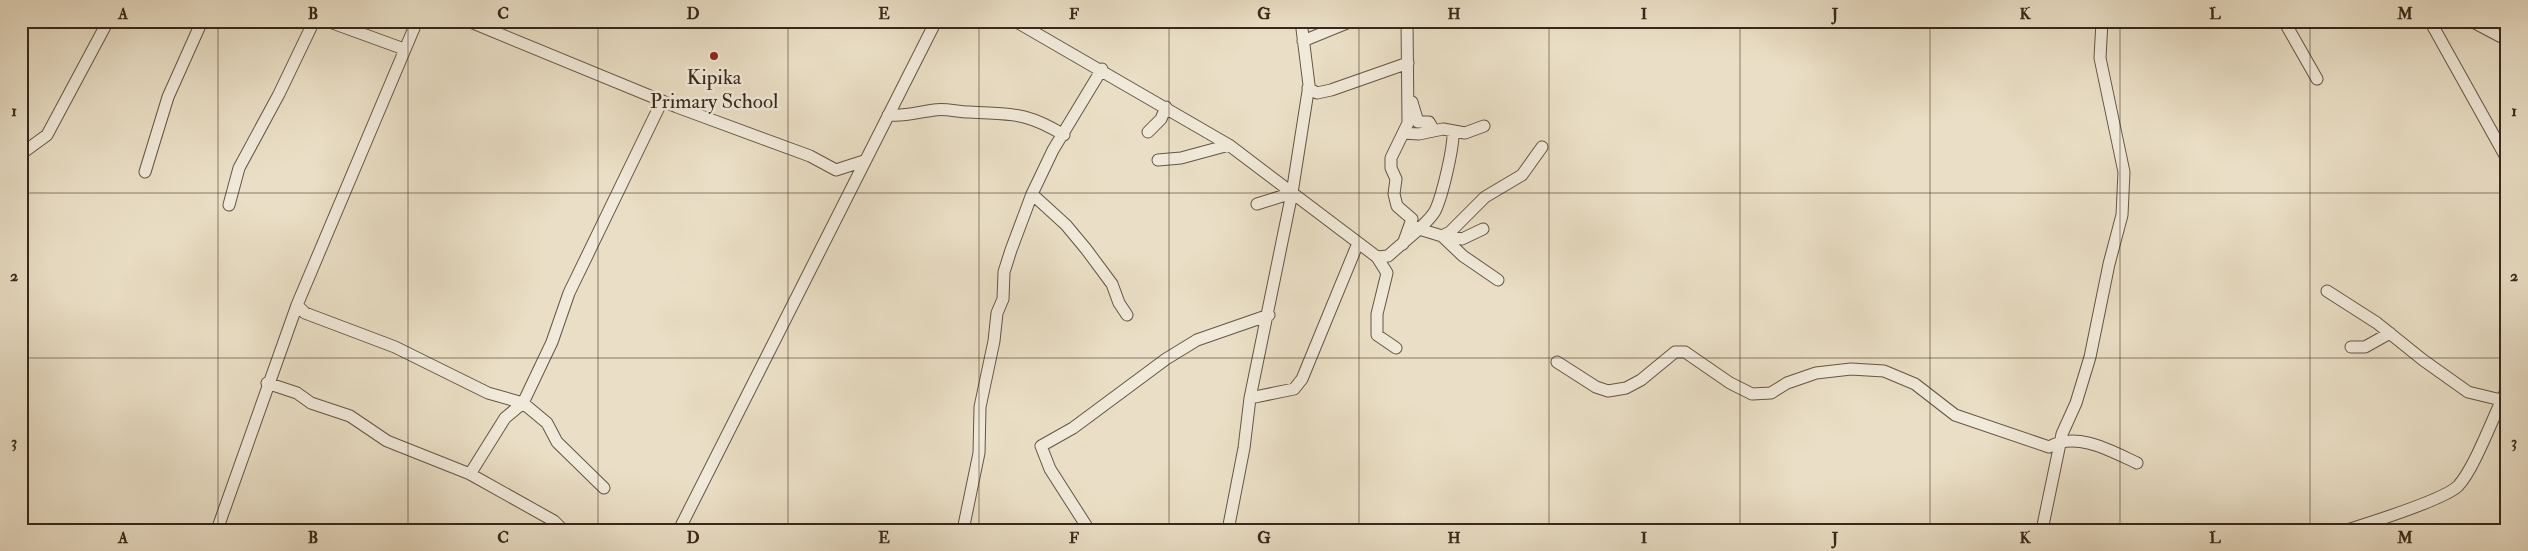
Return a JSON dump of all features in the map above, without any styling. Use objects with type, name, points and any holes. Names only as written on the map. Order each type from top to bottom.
[{"type":"street","points":[[21,154],[47,135],[108,21]]},
{"type":"street","points":[[145,172],[168,97],[202,21]]},
{"type":"street","points":[[229,205],[239,168],[279,94],[314,21]]},
{"type":"street","points":[[328,21],[404,50]]},
{"type":"street","points":[[217,530],[267,383],[296,305],[418,21]]},
{"type":"street","points":[[468,21],[662,101],[810,156],[836,170],[864,160]]},
{"type":"street","points":[[679,530],[864,160],[936,21]]},
{"type":"street","points":[[1015,21],[1102,69],[1229,145],[1377,257],[1387,273],[1377,314],[1377,335],[1396,348]]},
{"type":"street","points":[[1228,530],[1244,448],[1250,398],[1269,316],[1292,193],[1308,88],[1301,21]]},
{"type":"street","points":[[1303,41],[1352,21]]},
{"type":"street","points":[[2042,530],[2061,441],[2076,403],[2090,357],[2109,264],[2122,215],[2124,172],[2100,58],[2102,21]]},
{"type":"street","points":[[2284,21],[2317,79]]},
{"type":"street","points":[[2430,21],[2507,159]]},
{"type":"street","points":[[2471,21],[2507,40]]},
{"type":"street","points":[[1406,22],[1408,123],[1391,158],[1391,168],[1396,179],[1394,194],[1397,206],[1412,220],[1412,226],[1442,236],[1462,239],[1483,229]]},
{"type":"street","points":[[1308,88],[1317,92],[1331,90],[1408,63]]},
{"type":"street","points":[[963,530],[979,453],[980,407],[994,341],[997,314],[1003,299],[1004,272],[1032,194],[1054,150],[1102,69]]},
{"type":"street","points":[[1407,98],[1412,102],[1418,122],[1429,122],[1433,129]]},
{"type":"street","points":[[470,474],[505,418],[523,403],[552,342],[569,293],[662,101]]},
{"type":"street","points":[[1148,132],[1161,119],[1166,107]]},
{"type":"street","points":[[888,115],[902,116],[947,109],[968,112],[1009,112],[1037,119],[1064,135]]},
{"type":"street","points":[[1433,129],[1465,133],[1484,126]]},
{"type":"street","points":[[1403,133],[1431,133],[1433,129]]},
{"type":"street","points":[[1377,257],[1388,256],[1434,213],[1443,189],[1452,149],[1453,131]]},
{"type":"street","points":[[1158,160],[1180,158],[1229,145]]},
{"type":"street","points":[[1442,236],[1450,232],[1485,197],[1522,175],[1542,147]]},
{"type":"street","points":[[1257,204],[1292,193]]},
{"type":"street","points":[[1032,194],[1066,225],[1086,249],[1112,284],[1119,303],[1127,315]]},
{"type":"street","points":[[1403,244],[1412,220]]},
{"type":"street","points":[[1442,236],[1463,256],[1498,280]]},
{"type":"street","points":[[1250,398],[1294,389],[1302,379],[1358,243]]},
{"type":"street","points":[[2327,291],[2390,333],[2468,392],[2504,395],[2473,462],[2458,486],[2387,517],[2347,530]]},
{"type":"street","points":[[296,305],[305,313],[395,347],[488,393],[523,403],[547,423],[557,442],[604,488]]},
{"type":"street","points":[[1089,530],[1050,468],[1041,446],[1081,422],[1166,359],[1196,340],[1269,316]]},
{"type":"street","points":[[2351,347],[2365,347],[2390,333]]},
{"type":"street","points":[[1557,362],[1596,387],[1608,391],[1626,388],[1641,380],[1675,352],[1685,352],[1730,383],[1752,394],[1771,393],[1787,383],[1816,373],[1851,369],[1884,371],[1915,384],[1955,415],[2049,447],[2057,460]]},
{"type":"street","points":[[267,383],[297,393],[311,403],[350,416],[386,441],[470,474],[554,521],[563,530]]},
{"type":"street","points":[[2049,447],[2061,441],[2080,441],[2110,450],[2137,463]]},
{"type":"place","name":"Kipika Primary School","points":[[714,56]]}]
